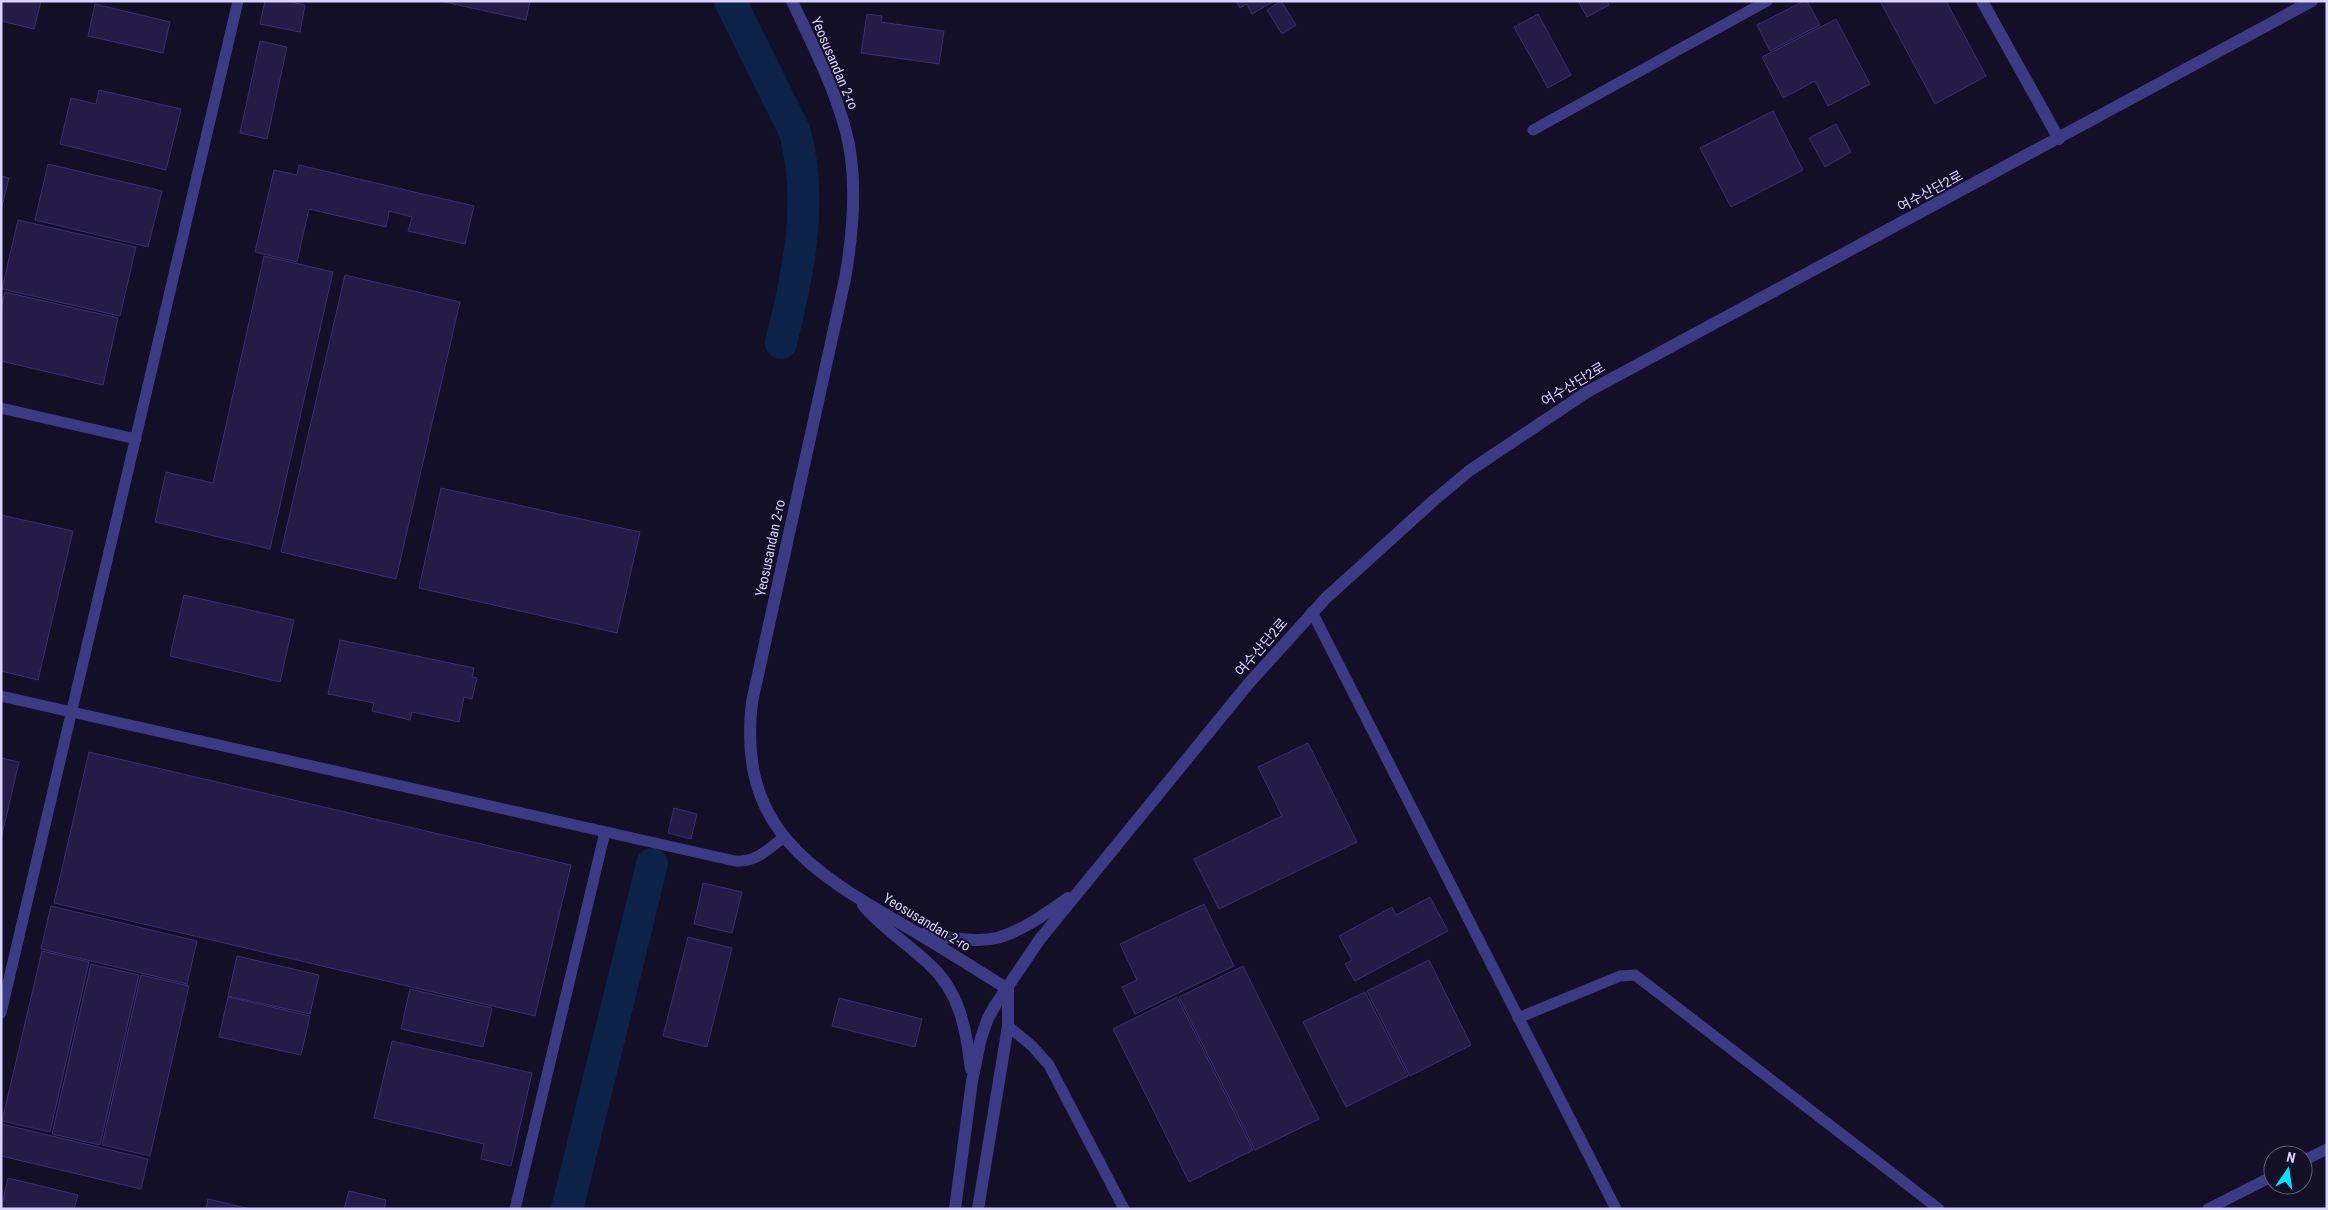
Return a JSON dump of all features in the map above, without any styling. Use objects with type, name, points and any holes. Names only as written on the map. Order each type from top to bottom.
[{"type":"street","name":"Yeosusandan 2-ro","points":[[792,1],[827,77],[845,128],[851,163],[850,251],[752,702],[750,722],[751,762],[763,800],[784,837],[812,867],[858,899],[1008,989]]},
{"type":"street","points":[[1982,1],[2059,139]]},
{"type":"street","name":"여수산단2로","points":[[972,1081],[981,1038],[988,1018],[1023,963],[1249,683],[1312,612],[1432,502],[1469,471],[1595,387],[2059,139],[2312,1]]},
{"type":"street","points":[[918,934],[960,938],[996,938],[1030,922],[1082,888]]},
{"type":"street","points":[[858,899],[873,918],[930,964],[950,989],[963,1020],[972,1081],[955,1209]]},
{"type":"street","points":[[978,1209],[1008,1026],[1008,989]]},
{"type":"lane","points":[[1,1013],[238,1]]},
{"type":"lane","points":[[1533,130],[1767,1]]},
{"type":"lane","points":[[1,408],[136,439]]},
{"type":"lane","points":[[1312,612],[1616,1209]]},
{"type":"lane","points":[[1,696],[744,862],[763,854],[784,837]]},
{"type":"lane","points":[[515,1209],[604,832]]},
{"type":"lane","points":[[1518,1018],[1620,976],[1635,975],[1940,1209]]},
{"type":"lane","points":[[1008,1026],[1032,1046],[1049,1065],[1124,1209]]},
{"type":"lane","points":[[2313,1156],[2327,1148]]},
{"type":"lane","points":[[2208,1209],[2263,1181]]},
{"type":"building","points":[[1,1],[41,1],[34,29],[1,21]]},
{"type":"building","points":[[265,1],[286,1],[305,5],[300,32],[260,24]]},
{"type":"building","points":[[440,1],[530,1],[526,20]]},
{"type":"building","points":[[1236,1],[1270,1],[1271,3],[1252,14],[1247,4],[1240,8]]},
{"type":"building","points":[[1281,1],[1296,25],[1282,34],[1267,10]]},
{"type":"building","points":[[1578,1],[1607,1],[1609,5],[1587,17]]},
{"type":"building","points":[[1807,1],[1820,25],[1770,51],[1757,25]]},
{"type":"building","points":[[1880,1],[1946,1],[1986,76],[1935,104]]},
{"type":"building","points":[[95,4],[170,22],[163,53],[88,36]]},
{"type":"building","points":[[867,14],[882,16],[881,22],[944,31],[939,64],[861,53]]},
{"type":"building","points":[[1538,14],[1571,75],[1548,88],[1514,27]]},
{"type":"building","points":[[1836,19],[1870,84],[1828,106],[1815,81],[1783,98],[1762,57]]},
{"type":"building","points":[[260,41],[287,47],[267,139],[240,133]]},
{"type":"building","points":[[99,90],[181,109],[166,170],[60,144],[71,98],[96,104]]},
{"type":"building","points":[[1773,111],[1803,170],[1731,207],[1700,148]]},
{"type":"building","points":[[1836,124],[1851,152],[1825,167],[1809,138]]},
{"type":"building","points":[[48,164],[162,191],[148,247],[35,220]]},
{"type":"building","points":[[299,165],[474,206],[465,244],[408,231],[412,217],[389,211],[386,227],[309,209],[297,262],[255,252],[274,170],[297,175]]},
{"type":"building","points":[[1,176],[9,178],[1,210]]},
{"type":"building","points":[[18,220],[136,247],[120,316],[2,289]]},
{"type":"building","points":[[264,256],[333,272],[270,549],[155,522],[166,472],[213,483]]},
{"type":"building","points":[[345,275],[460,302],[396,579],[281,552]]},
{"type":"building","points":[[5,292],[118,318],[103,385],[1,361],[1,307]]},
{"type":"building","points":[[441,488],[640,532],[617,633],[419,588]]},
{"type":"building","points":[[1,515],[73,531],[38,680],[1,671]]},
{"type":"building","points":[[184,595],[294,620],[280,682],[170,656]]},
{"type":"building","points":[[340,640],[474,668],[472,677],[477,678],[472,699],[464,697],[459,722],[412,712],[410,720],[372,711],[374,703],[328,694]]},
{"type":"building","points":[[1308,743],[1357,842],[1219,909],[1194,859],[1282,816],[1258,767]]},
{"type":"building","points":[[89,752],[571,865],[535,1016],[54,903]]},
{"type":"building","points":[[1,758],[19,762],[1,839]]},
{"type":"building","points":[[674,808],[697,814],[691,839],[668,833]]},
{"type":"building","points":[[703,883],[742,892],[732,933],[694,924]]},
{"type":"building","points":[[1430,897],[1448,931],[1355,981],[1345,964],[1352,960],[1339,936],[1392,907],[1396,915]]},
{"type":"building","points":[[1204,904],[1234,966],[1135,1014],[1122,987],[1137,980],[1120,944]]},
{"type":"building","points":[[51,906],[197,941],[187,984],[41,949]]},
{"type":"building","points":[[688,937],[732,948],[707,1047],[663,1036]]},
{"type":"building","points":[[42,951],[89,962],[50,1132],[2,1121]]},
{"type":"building","points":[[237,956],[319,975],[310,1014],[228,996]]},
{"type":"building","points":[[1429,960],[1471,1045],[1410,1076],[1367,991]]},
{"type":"building","points":[[91,964],[139,975],[100,1145],[52,1134]]},
{"type":"building","points":[[1243,966],[1319,1119],[1255,1150],[1179,997]]},
{"type":"building","points":[[141,975],[189,986],[150,1156],[102,1145]]},
{"type":"building","points":[[410,989],[492,1008],[483,1047],[401,1029]]},
{"type":"building","points":[[1365,992],[1408,1076],[1346,1107],[1303,1022]]},
{"type":"building","points":[[228,997],[310,1016],[301,1055],[219,1037]]},
{"type":"building","points":[[1177,997],[1253,1150],[1189,1182],[1113,1029]]},
{"type":"building","points":[[839,998],[922,1019],[915,1047],[832,1026]]},
{"type":"building","points":[[392,1041],[532,1073],[511,1166],[481,1159],[484,1144],[374,1118]]},
{"type":"building","points":[[2,1124],[148,1159],[141,1189],[1,1156]]},
{"type":"building","points":[[8,1178],[78,1195],[74,1209],[1,1209]]},
{"type":"building","points":[[349,1191],[386,1200],[384,1209],[344,1209]]},
{"type":"building","points":[[208,1199],[250,1209],[206,1209]]},
{"type":"waterway","points":[[730,1],[795,132],[801,159],[803,185],[802,238],[781,343]]},
{"type":"waterway","points":[[567,1209],[652,864]]}]
